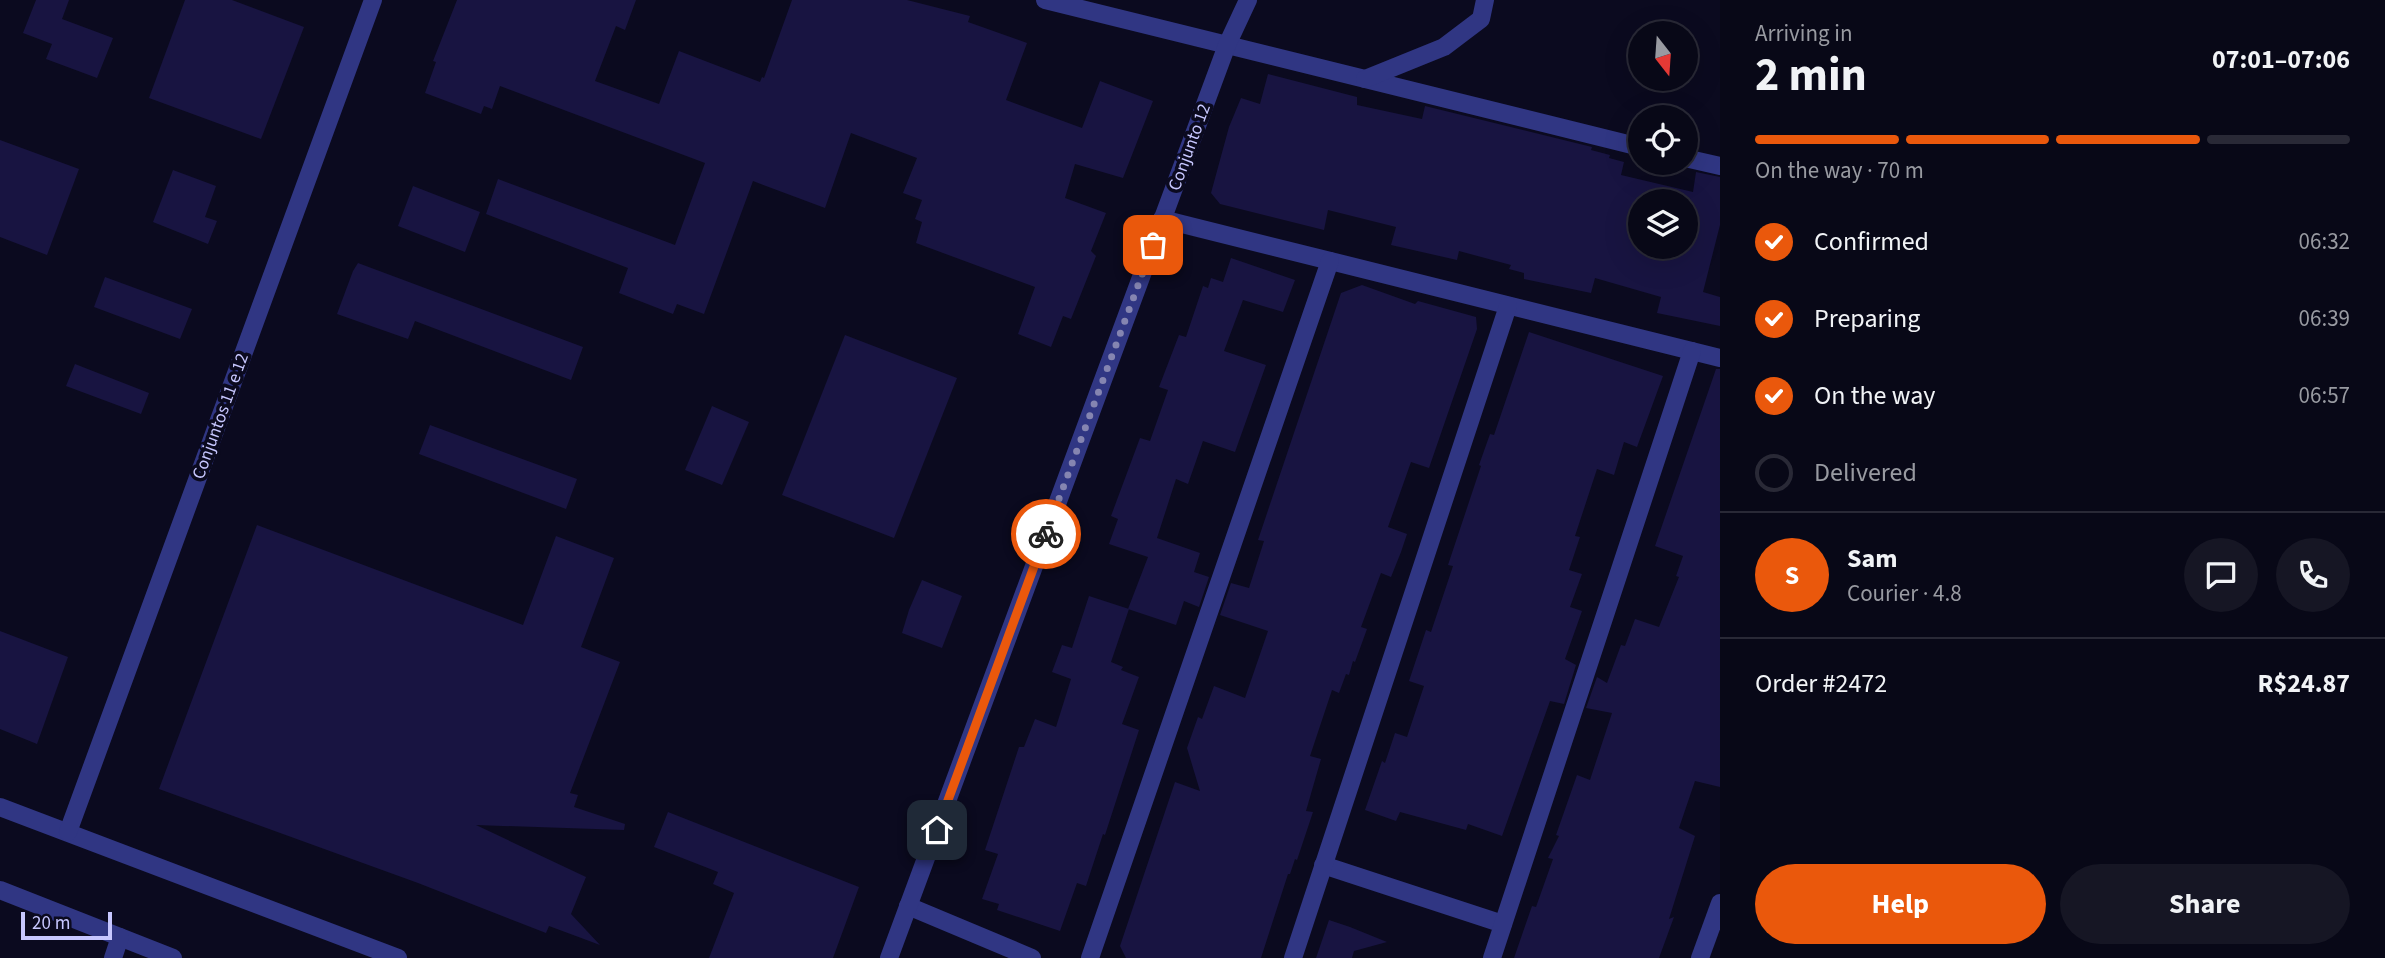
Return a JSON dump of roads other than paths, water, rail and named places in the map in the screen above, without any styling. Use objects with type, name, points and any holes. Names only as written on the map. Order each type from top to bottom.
[{"type":"street","name":"Conjuntos 11 e 12","points":[[68,832],[373,0]]},
{"type":"street","points":[[1045,0],[1628,144]]},
{"type":"street","name":"Conjunto 12","points":[[889,958],[1227,45],[1248,0]]},
{"type":"street","points":[[1365,79],[1444,47],[1481,19],[1485,0]]},
{"type":"street","points":[[1698,161],[1720,166]]},
{"type":"street","points":[[1162,219],[1720,358]]},
{"type":"street","points":[[1090,958],[1330,261]]},
{"type":"street","points":[[1293,958],[1508,306]]},
{"type":"street","points":[[1492,958],[1692,351]]},
{"type":"street","points":[[0,807],[398,958]]},
{"type":"street","points":[[1323,865],[1503,923]]},
{"type":"street","points":[[0,890],[173,958]]},
{"type":"street","points":[[1708,950],[1720,903]]},
{"type":"street","points":[[908,906],[1032,958]]},
{"type":"street","points":[[113,958],[120,937]]}]
